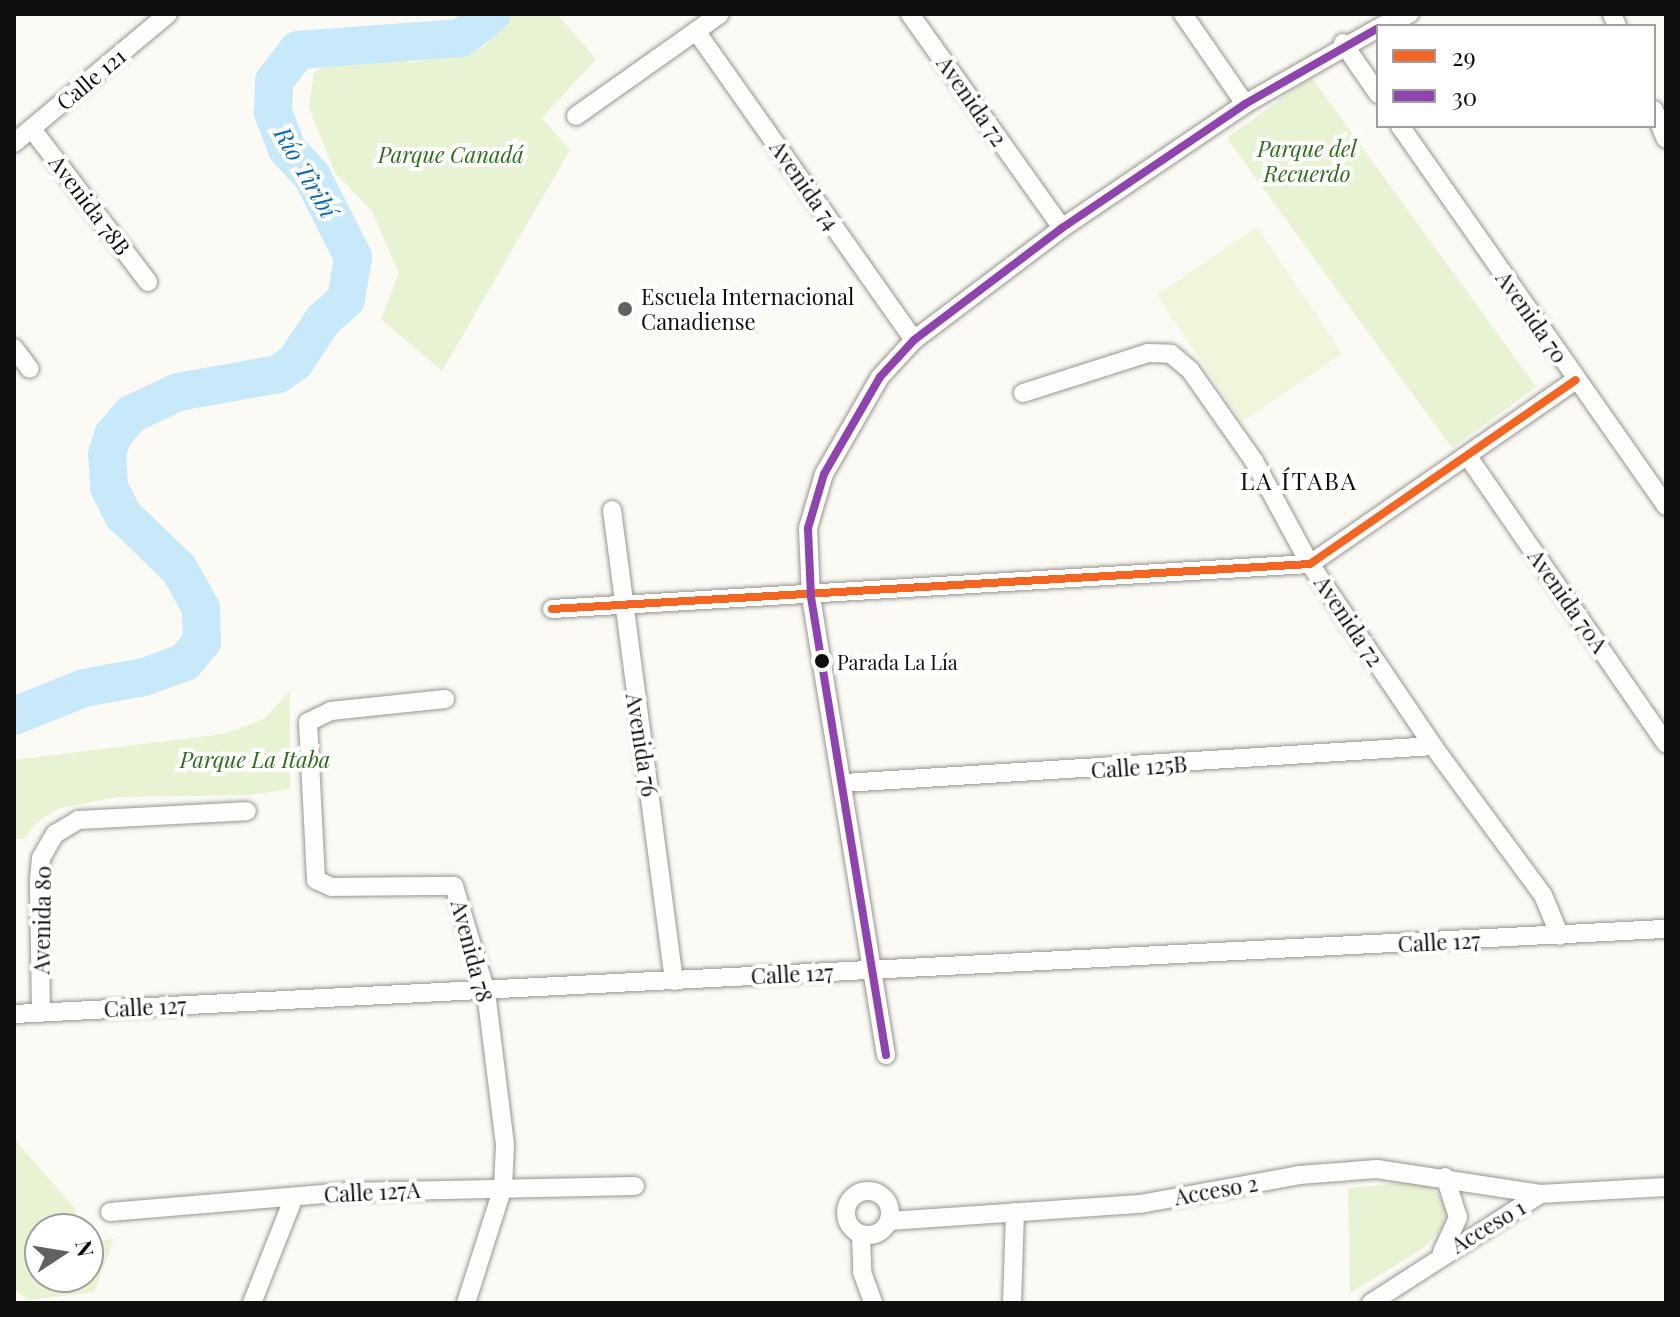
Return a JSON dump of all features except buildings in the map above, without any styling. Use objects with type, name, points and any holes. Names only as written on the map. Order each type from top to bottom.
[{"type":"street","name":"Calle 121","points":[[14,143],[168,14]]},
{"type":"street","points":[[576,116],[720,14]]},
{"type":"street","name":"Avenida 72","points":[[910,14],[1062,228]]},
{"type":"street","points":[[1183,14],[1245,104]]},
{"type":"street","points":[[1387,24],[1409,14]]},
{"type":"street","points":[[886,1055],[868,969],[844,783],[811,597],[807,536],[824,474],[880,377],[914,340],[1062,228],[1245,104],[1343,43],[1376,29]]},
{"type":"street","name":"Avenida 74","points":[[696,31],[914,340]]},
{"type":"street","points":[[1343,43],[1376,91]]},
{"type":"street","points":[[1656,115],[1666,139]]},
{"type":"street","name":"Avenida 70","points":[[1401,128],[1666,506]]},
{"type":"street","name":"Avenida 78B","points":[[32,129],[148,282]]},
{"type":"street","points":[[14,348],[30,369]]},
{"type":"street","name":"Avenida 72","points":[[1023,393],[1148,353],[1171,354],[1190,370],[1254,461],[1310,564],[1433,746],[1543,895],[1560,936]]},
{"type":"street","points":[[552,609],[811,597],[1310,564],[1469,458],[1576,380]]},
{"type":"street","name":"Avenida 70A","points":[[1469,458],[1666,744]]},
{"type":"street","name":"Avenida 76","points":[[612,510],[622,607],[674,981]]},
{"type":"street","name":"Avenida 78","points":[[445,699],[331,711],[308,722],[316,880],[332,887],[454,886],[486,992],[505,1145],[503,1187],[466,1303]]},
{"type":"street","name":"Calle 125B","points":[[844,783],[1433,746]]},
{"type":"street","name":"Avenida 80","points":[[41,1013],[39,880],[41,858],[55,834],[78,820],[247,811]]},
{"type":"street","name":"Calle 127","points":[[14,1014],[1666,929]]},
{"type":"street","name":"Acceso 2","points":[[889,1221],[1140,1204],[1299,1175],[1377,1169],[1445,1177],[1540,1194]]},
{"type":"street","points":[[1440,1255],[1458,1217],[1455,1194],[1445,1177]]},
{"type":"street","name":"Calle 127A","points":[[110,1212],[294,1197],[503,1187],[635,1186]]},
{"type":"street","name":"Acceso 1","points":[[1371,1303],[1440,1255],[1540,1194],[1666,1187]]},
{"type":"street","points":[[861,1234],[881,1231],[889,1221],[884,1197],[861,1191],[846,1210],[847,1222],[861,1234],[862,1272],[873,1303]]},
{"type":"street","points":[[252,1303],[294,1197]]},
{"type":"street","points":[[1012,1303],[1015,1212]]},
{"type":"green space","name":"Parque Canadá","points":[[508,14],[557,14],[596,59],[542,118],[570,150],[442,371],[381,319],[399,273],[372,211],[335,173],[309,107],[314,72],[337,58],[415,62],[484,47]]},
{"type":"green space","name":"Parque del Recuerdo","points":[[1311,77],[1536,387],[1452,448],[1227,138]]},
{"type":"green space","points":[[1257,227],[1343,354],[1242,422],[1157,295]]},
{"type":"green space","name":"Parque La Itaba","points":[[290,691],[290,789],[250,795],[116,797],[57,809],[34,825],[25,839],[14,839],[14,760],[224,734],[264,719]]},
{"type":"green space","points":[[14,1139],[74,1207],[76,1213],[24,1213],[24,1293],[86,1293],[28,1300],[14,1289]]},
{"type":"green space","points":[[1416,1182],[1432,1188],[1444,1202],[1447,1215],[1439,1232],[1422,1249],[1350,1293],[1348,1188]]},
{"type":"green space","points":[[114,1239],[104,1266],[104,1240]]},
{"type":"waterway","name":"Río Tiribí","points":[[14,716],[84,688],[144,677],[185,662],[202,642],[201,608],[179,569],[123,515],[109,487],[107,454],[113,435],[131,414],[178,392],[278,374],[295,362],[323,320],[346,299],[353,257],[312,176],[287,149],[273,112],[274,81],[298,50],[461,38],[492,14]]},
{"type":"transit line","name":"30","points":[[886,1055],[811,597],[808,528],[824,474],[880,377],[914,340],[1062,228],[1245,104],[1376,29]]},
{"type":"transit line","name":"29","points":[[552,609],[1310,564],[1576,380]]},
{"type":"place","name":"Escuela Internacional Canadiense","points":[[625,309]]},
{"type":"place","name":"Parada La Lía","points":[[822,661]]},
{"type":"district","name":"LA ÍTABA","points":[[1299,481]]}]
